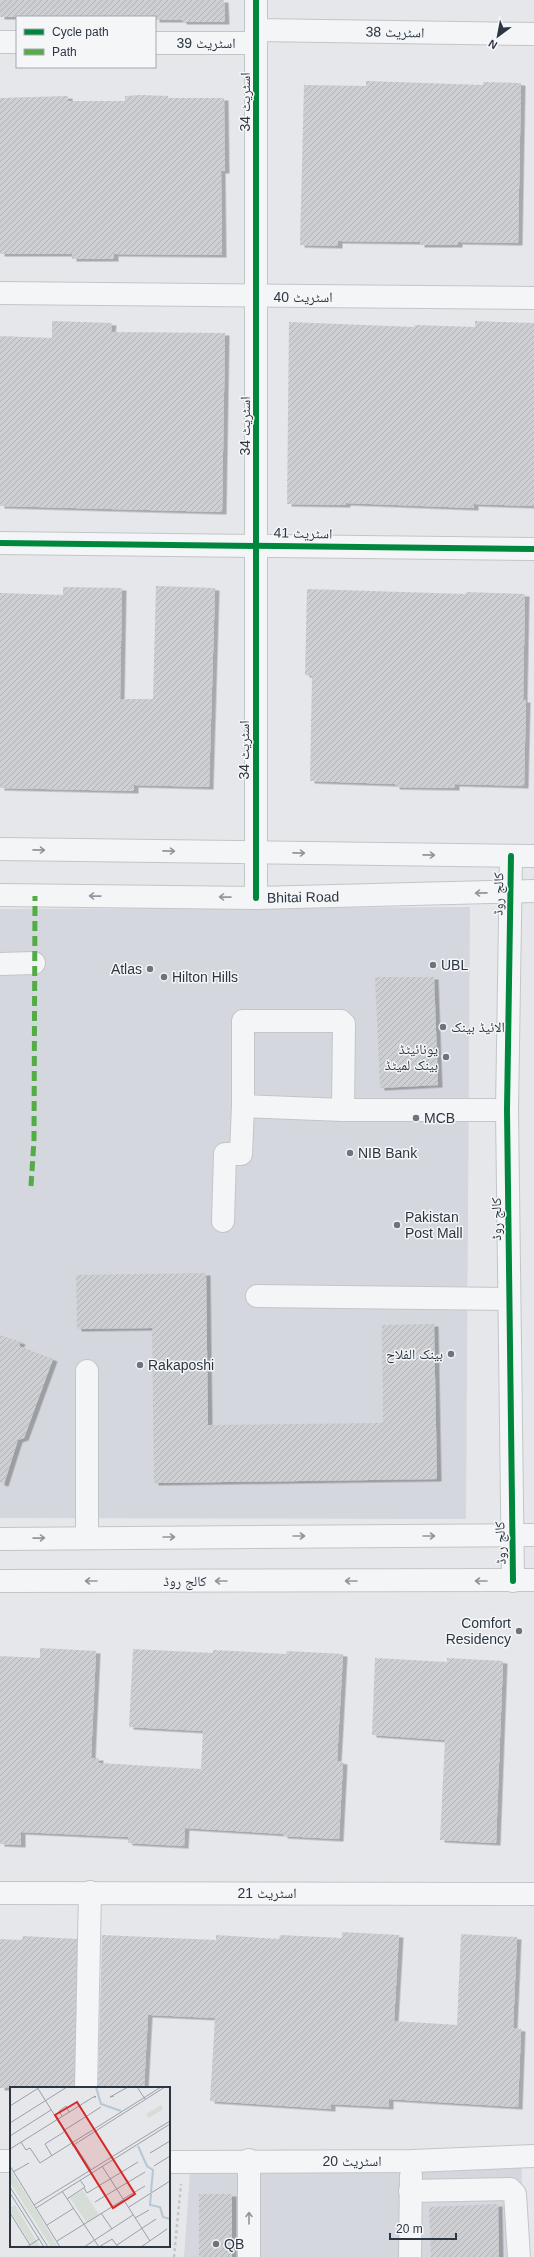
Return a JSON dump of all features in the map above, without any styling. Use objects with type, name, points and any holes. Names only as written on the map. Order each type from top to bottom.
[{"type":"street","name":"اسٹریٹ 34","points":[[256,0],[256,898]]},
{"type":"street","name":"اسٹریٹ 38","points":[[256,36],[534,34]]},
{"type":"street","name":"اسٹریٹ 39","points":[[156,43],[256,36]]},
{"type":"street","points":[[0,42],[16,42]]},
{"type":"street","name":"اسٹریٹ 40","points":[[0,293],[257,297],[534,298]]},
{"type":"street","name":"اسٹریٹ 41","points":[[0,543],[256,544],[534,549]]},
{"type":"street","points":[[0,849],[534,856]]},
{"type":"street","name":"کالج روڈ","points":[[0,1581],[524,1580],[512,1535],[507,1110],[511,856]]},
{"type":"street","name":"Bhitai Road","points":[[0,896],[256,898],[534,892]]},
{"type":"street","points":[[0,964],[34,963]]},
{"type":"street","points":[[223,1221],[225,1154],[242,1154],[243,1021],[341,1021],[344,1024],[343,1110]]},
{"type":"street","points":[[243,1106],[343,1110],[507,1110]]},
{"type":"street","points":[[257,1296],[509,1298]]},
{"type":"street","points":[[87,1538],[88,1372]]},
{"type":"street","name":"کالج روڈ","points":[[0,1539],[534,1535]]},
{"type":"street","name":"اسٹریٹ 21","points":[[0,1892],[534,1894]]},
{"type":"street","points":[[86,2087],[90,1892]]},
{"type":"street","name":"اسٹریٹ 20","points":[[177,2162],[249,2160],[413,2161],[534,2156]]},
{"type":"street","points":[[249,2160],[249,2257]]},
{"type":"street","points":[[410,2257],[410,2191],[413,2161]]},
{"type":"street","points":[[410,2191],[510,2189],[515,2194],[519,2257]]},
{"type":"path","points":[[174,2257],[177,2162]]},
{"type":"shaded area","points":[[470,907],[466,1519],[0,1518],[0,909]]},
{"type":"shaded area","points":[[522,2156],[521,2257],[184,2257],[191,2158]]},
{"type":"building","points":[[0,0],[224,0],[225,22],[182,22],[182,20],[156,20],[156,16],[0,17]]},
{"type":"building","points":[[366,81],[483,85],[483,82],[521,83],[518,243],[458,242],[458,245],[420,245],[420,242],[338,241],[338,246],[300,245],[304,85],[366,86]]},
{"type":"building","points":[[68,96],[68,101],[125,101],[125,96],[168,96],[168,98],[224,98],[225,171],[221,171],[222,255],[114,254],[114,259],[72,259],[72,254],[0,254],[0,98]]},
{"type":"building","points":[[52,321],[112,323],[111,332],[225,333],[222,512],[0,506],[0,336],[52,338]]},
{"type":"building","points":[[475,321],[534,323],[534,506],[474,504],[474,508],[346,503],[346,505],[287,504],[289,322],[414,327],[415,325],[475,327]]},
{"type":"building","points":[[156,586],[215,588],[209,787],[134,785],[134,791],[0,788],[0,593],[63,595],[63,587],[122,588],[120,699],[153,699]]},
{"type":"building","points":[[307,589],[466,594],[466,592],[525,594],[523,700],[526,700],[524,786],[455,784],[455,788],[395,787],[395,784],[310,781],[312,676],[305,675]]},
{"type":"building","points":[[375,977],[434,977],[438,1085],[380,1088]]},
{"type":"building","points":[[206,1273],[208,1425],[383,1423],[382,1325],[434,1324],[437,1479],[154,1483],[152,1328],[77,1329],[76,1275]]},
{"type":"building","points":[[0,1335],[21,1342],[19,1346],[53,1359],[24,1438],[18,1440],[4,1484],[0,1483]]},
{"type":"building","points":[[40,1648],[96,1651],[91,1758],[99,1758],[99,1763],[201,1769],[203,1731],[129,1727],[133,1649],[213,1653],[213,1650],[286,1654],[287,1651],[343,1654],[337,1761],[343,1762],[339,1839],[185,1828],[184,1846],[128,1843],[128,1837],[21,1832],[21,1845],[0,1844],[0,1656],[40,1658]]},
{"type":"building","points":[[375,1658],[447,1662],[447,1658],[503,1661],[496,1843],[440,1840],[445,1740],[372,1735]]},
{"type":"building","points":[[342,1932],[399,1935],[394,2021],[457,2025],[461,1934],[517,1937],[513,2028],[521,2029],[518,2107],[389,2099],[389,2107],[331,2104],[331,2109],[210,2101],[215,2018],[148,2015],[144,2087],[98,2087],[102,1935],[216,1940],[216,1935],[279,1939],[280,1935],[342,1938]]},
{"type":"building","points":[[23,1936],[77,1939],[74,2087],[0,2088],[0,1939],[22,1940]]},
{"type":"building","points":[[199,2194],[232,2194],[232,2257],[199,2257]]},
{"type":"building","points":[[498,2204],[499,2257],[431,2257],[429,2207]]},
{"type":"marked path","points":[[31,1186],[34,1140],[35,896]]},
{"type":"cycle path","points":[[256,0],[256,898]]},
{"type":"cycle path","points":[[0,543],[534,549]]},
{"type":"cycle path","points":[[511,856],[507,1110],[513,1581]]},
{"type":"place","name":"UBL","points":[[433,965]]},
{"type":"place","name":"Atlas","points":[[150,969]]},
{"type":"place","name":"Hilton Hills","points":[[164,977]]},
{"type":"place","name":"الائیڈ بینک","points":[[443,1027]]},
{"type":"place","name":"یونائیٹڈ بینک لمیٹڈ","points":[[446,1057]]},
{"type":"place","name":"MCB","points":[[416,1118]]},
{"type":"place","name":"NIB Bank","points":[[350,1153]]},
{"type":"place","name":"Pakistan Post Mall","points":[[397,1225]]},
{"type":"place","name":"بینک الفلاح","points":[[451,1354]]},
{"type":"place","name":"Rakaposhi","points":[[140,1365]]},
{"type":"place","name":"Comfort Residency","points":[[519,1631]]},
{"type":"place","name":"QB","points":[[216,2244]]}]
